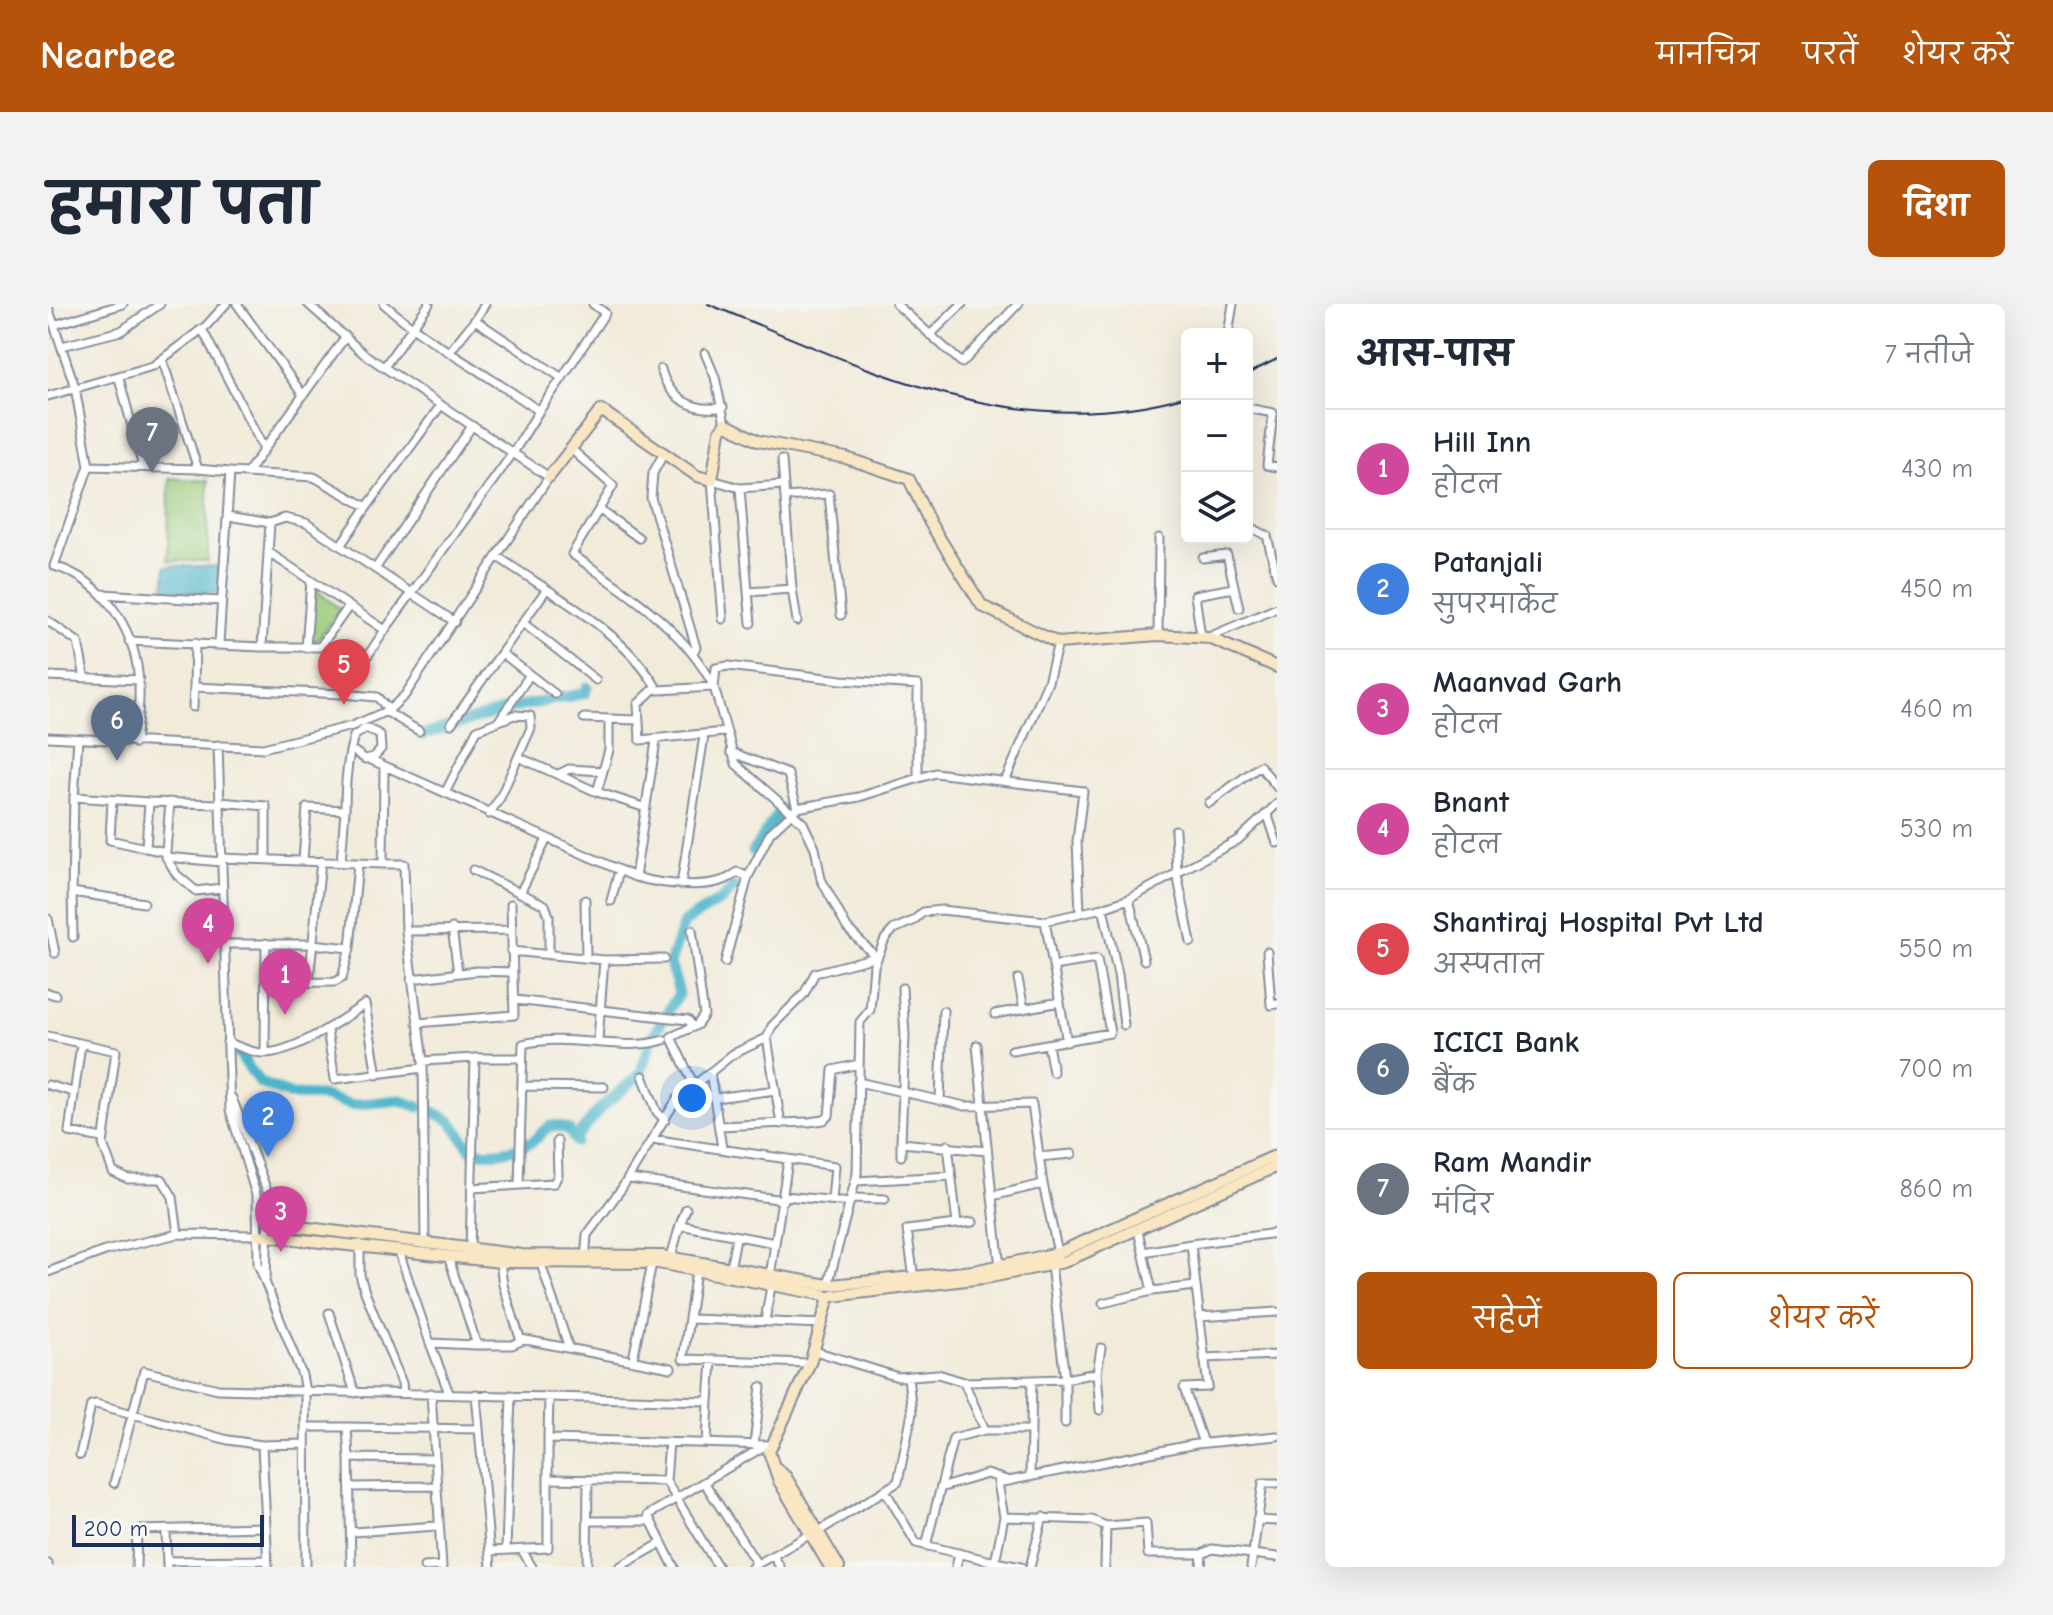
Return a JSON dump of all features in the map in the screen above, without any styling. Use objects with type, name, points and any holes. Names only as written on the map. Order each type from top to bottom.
[{"type":"street","points":[[54,325],[123,304]]},
{"type":"street","points":[[62,346],[121,331],[160,304]]},
{"type":"street","points":[[48,396],[119,378],[162,359],[202,329],[226,304]]},
{"type":"street","points":[[237,304],[303,395]]},
{"type":"street","points":[[308,304],[384,367],[549,477]]},
{"type":"street","points":[[384,304],[414,328],[539,411]]},
{"type":"street","points":[[384,367],[429,304]]},
{"type":"street","points":[[450,351],[485,304]]},
{"type":"street","points":[[342,694],[410,593],[513,453],[605,313],[593,304]]},
{"type":"street","points":[[896,304],[962,363],[1018,304]]},
{"type":"street","points":[[930,335],[962,304]]},
{"type":"street","points":[[1229,328],[1233,304]]},
{"type":"street","points":[[48,307],[75,387],[89,466],[51,566],[75,574],[102,594],[121,620],[139,680],[135,743]]},
{"type":"street","points":[[475,320],[562,378]]},
{"type":"street","points":[[202,329],[264,449]]},
{"type":"street","points":[[247,473],[346,336]]},
{"type":"street","points":[[705,353],[723,407],[725,424],[720,431],[712,480],[723,619]]},
{"type":"street","points":[[162,359],[198,469]]},
{"type":"street","points":[[661,369],[664,382],[680,401],[710,410],[723,407]]},
{"type":"street","points":[[119,378],[143,467]]},
{"type":"street","points":[[340,546],[441,405]]},
{"type":"street","points":[[1253,409],[1273,413],[1267,465],[1277,467]]},
{"type":"street","points":[[354,729],[387,710],[405,695],[549,477],[601,410],[697,476],[740,488],[784,485]]},
{"type":"street","points":[[725,424],[758,441],[846,458],[909,479],[930,523],[982,606],[1058,643],[1158,635],[1205,637],[1277,667]]},
{"type":"street","points":[[375,569],[472,426]]},
{"type":"street","points":[[571,449],[613,486],[572,554],[642,604],[693,653],[714,687]]},
{"type":"street","points":[[664,453],[653,473],[651,498],[696,647],[693,653]]},
{"type":"street","points":[[782,460],[797,621]]},
{"type":"street","points":[[89,466],[314,477],[367,507]]},
{"type":"street","points":[[219,644],[230,472]]},
{"type":"street","points":[[740,488],[751,623]]},
{"type":"street","points":[[785,497],[829,494],[841,615]]},
{"type":"street","points":[[600,510],[639,538]]},
{"type":"street","points":[[228,516],[270,523],[285,518],[306,523],[455,622]]},
{"type":"street","points":[[262,647],[270,523]]},
{"type":"street","points":[[1253,528],[1267,536],[1277,577]]},
{"type":"street","points":[[1267,536],[1277,531]]},
{"type":"street","points":[[1158,635],[1159,538]]},
{"type":"street","points":[[268,552],[385,630]]},
{"type":"street","points":[[1203,558],[1227,555],[1239,608]]},
{"type":"street","points":[[498,557],[612,637],[640,665],[658,690],[714,687]]},
{"type":"street","points":[[306,648],[311,581]]},
{"type":"street","points":[[1205,637],[1195,595],[1234,588]]},
{"type":"street","points":[[748,592],[792,589]]},
{"type":"street","points":[[451,724],[546,590]]},
{"type":"street","points":[[102,594],[221,601]]},
{"type":"street","points":[[129,641],[262,647],[322,646],[349,606]]},
{"type":"street","points":[[1205,637],[1277,608]]},
{"type":"street","points":[[48,621],[78,642],[85,678]]},
{"type":"street","points":[[523,623],[596,680]]},
{"type":"street","points":[[193,707],[195,643]]},
{"type":"street","points":[[1006,779],[1048,682],[1058,643]]},
{"type":"street","points":[[503,654],[555,694]]},
{"type":"street","points":[[876,957],[847,928],[821,879],[809,833],[795,811],[738,768],[724,732],[714,687],[716,668],[728,666],[842,680],[918,685],[918,776]]},
{"type":"street","points":[[48,676],[139,680]]},
{"type":"street","points":[[445,793],[475,733],[503,714],[529,676]]},
{"type":"street","points":[[194,687],[377,697],[387,710],[419,731]]},
{"type":"street","points":[[656,687],[640,701],[637,720],[640,740],[656,741],[724,732]]},
{"type":"street","points":[[489,814],[500,798],[532,725],[531,717],[503,714]]},
{"type":"street","points":[[584,718],[637,720]]},
{"type":"street","points":[[597,792],[609,750],[609,719]]},
{"type":"street","points":[[341,862],[346,767],[355,752],[352,741],[354,729]]},
{"type":"street","points":[[48,739],[263,748],[354,729],[371,729],[382,739],[381,749],[369,759]]},
{"type":"street","points":[[681,885],[704,736]]},
{"type":"street","points":[[73,937],[74,797],[78,741]]},
{"type":"street","points":[[635,877],[656,741]]},
{"type":"street","points":[[218,745],[231,1114],[257,1198],[266,1279],[302,1375],[305,1392],[306,1567]]},
{"type":"street","points":[[355,752],[635,877],[681,885],[724,880],[737,872],[748,877]]},
{"type":"street","points":[[731,752],[788,774],[795,811]]},
{"type":"street","points":[[518,757],[597,792],[646,808]]},
{"type":"street","points":[[1209,803],[1260,766],[1277,787]]},
{"type":"street","points":[[383,864],[384,767]]},
{"type":"street","points":[[559,774],[569,769],[603,771]]},
{"type":"street","points":[[725,962],[748,877],[770,833],[795,811],[859,797],[918,776],[944,772],[1083,791],[1077,841],[1080,913]]},
{"type":"street","points":[[74,797],[266,806],[266,859]]},
{"type":"street","points":[[112,800],[110,840],[166,855],[221,860],[404,864],[406,931],[423,1064],[425,1244]]},
{"type":"street","points":[[146,848],[149,802]]},
{"type":"street","points":[[170,802],[166,855],[177,875],[196,891],[222,888]]},
{"type":"street","points":[[839,1567],[775,1467],[769,1456],[769,1445],[815,1351],[856,1181],[860,1022],[870,1010],[876,957],[894,929],[913,921],[923,912],[941,910],[1045,921],[1129,899],[1238,840],[1277,804]]},
{"type":"street","points":[[303,860],[307,808],[345,810]]},
{"type":"street","points":[[1267,813],[1277,843]]},
{"type":"street","points":[[1175,830],[1177,874],[1191,942]]},
{"type":"street","points":[[521,891],[547,839]]},
{"type":"street","points":[[309,981],[321,861]]},
{"type":"street","points":[[268,983],[340,980],[350,948],[358,864]]},
{"type":"street","points":[[473,870],[521,891],[547,908],[549,955]]},
{"type":"street","points":[[611,901],[619,871]]},
{"type":"street","points":[[72,892],[144,903]]},
{"type":"street","points":[[1129,899],[1144,960]]},
{"type":"street","points":[[585,900],[586,958]]},
{"type":"street","points":[[417,1023],[512,1017],[516,1012],[511,904]]},
{"type":"street","points":[[1103,908],[1118,974],[1124,1025]]},
{"type":"street","points":[[48,919],[55,953]]},
{"type":"street","points":[[1045,921],[1067,1042]]},
{"type":"street","points":[[406,931],[452,928],[510,930]]},
{"type":"street","points":[[452,928],[458,973]]},
{"type":"street","points":[[692,930],[704,1011],[702,1020],[671,1037],[694,1085]]},
{"type":"street","points":[[265,1053],[266,943]]},
{"type":"street","points":[[224,944],[312,944],[350,948]]},
{"type":"street","points":[[511,951],[604,960],[664,959]]},
{"type":"street","points":[[1267,952],[1271,1005],[1277,1004]]},
{"type":"street","points":[[781,1124],[767,1038],[772,1026],[804,994],[815,973],[876,957]]},
{"type":"street","points":[[1012,1050],[1110,1033],[1097,959],[1053,966]]},
{"type":"street","points":[[598,1040],[604,960]]},
{"type":"street","points":[[411,979],[458,973],[512,972]]},
{"type":"street","points":[[1018,979],[1024,1009]]},
{"type":"street","points":[[901,1156],[905,1035],[902,988]]},
{"type":"street","points":[[515,1000],[686,1019],[693,1027]]},
{"type":"street","points":[[995,1014],[1060,1002]]},
{"type":"street","points":[[227,1042],[265,1053],[327,1030],[365,1004],[377,1075]]},
{"type":"street","points":[[940,1101],[943,1011]]},
{"type":"street","points":[[327,1030],[335,1079],[475,1058],[521,1058]]},
{"type":"street","points":[[48,1036],[116,1051],[103,1138],[113,1172],[128,1179],[162,1179],[173,1197],[178,1234]]},
{"type":"street","points":[[585,1260],[587,1235],[629,1179],[672,1104],[733,1054],[767,1038]]},
{"type":"street","points":[[519,1185],[521,1058],[525,1043],[598,1040],[650,1044],[664,1040]]},
{"type":"street","points":[[81,1044],[69,1132],[103,1138]]},
{"type":"street","points":[[977,1045],[1000,1267]]},
{"type":"street","points":[[1048,1045],[1053,1072]]},
{"type":"street","points":[[470,1254],[475,1153],[475,1058]]},
{"type":"street","points":[[719,1126],[824,1120],[829,1116],[833,1070],[859,1064]]},
{"type":"street","points":[[710,1072],[722,1148]]},
{"type":"street","points":[[643,1076],[656,1110],[665,1120]]},
{"type":"street","points":[[858,1082],[940,1101],[983,1107],[1032,1104],[1043,1184],[1058,1253]]},
{"type":"street","points":[[48,1085],[73,1092]]},
{"type":"street","points":[[522,1086],[604,1087]]},
{"type":"street","points":[[715,1098],[776,1090]]},
{"type":"street","points":[[232,1098],[268,1190],[269,1214],[262,1235]]},
{"type":"street","points":[[652,1139],[835,1166],[832,1200]]},
{"type":"street","points":[[472,1188],[556,1182],[557,1141]]},
{"type":"street","points":[[901,1143],[987,1151]]},
{"type":"street","points":[[948,1145],[957,1224]]},
{"type":"street","points":[[1039,1157],[1072,1154]]},
{"type":"street","points":[[829,1291],[1000,1267],[1058,1253],[1277,1155]]},
{"type":"street","points":[[765,1321],[788,1161]]},
{"type":"street","points":[[48,1272],[105,1251],[178,1234],[262,1235],[448,1256],[470,1254],[652,1263],[829,1291],[991,1277],[1051,1265],[1138,1231],[1277,1166]]},
{"type":"street","points":[[856,1181],[951,1176]]},
{"type":"street","points":[[629,1179],[784,1198],[885,1199]]},
{"type":"street","points":[[992,1196],[1043,1184]]},
{"type":"street","points":[[671,1257],[686,1209]]},
{"type":"street","points":[[269,1214],[284,1225],[425,1244],[500,1262],[541,1264],[671,1257],[770,1281]]},
{"type":"street","points":[[914,1278],[907,1230],[973,1222]]},
{"type":"street","points":[[680,1225],[775,1243]]},
{"type":"street","points":[[1138,1231],[1152,1291]]},
{"type":"street","points":[[1143,1252],[1277,1233]]},
{"type":"street","points":[[730,1269],[736,1238]]},
{"type":"street","points":[[360,1244],[360,1275],[402,1383],[403,1393]]},
{"type":"street","points":[[1191,1244],[1208,1387],[1184,1388],[1203,1443]]},
{"type":"street","points":[[398,1249],[449,1393]]},
{"type":"street","points":[[448,1256],[477,1345]]},
{"type":"street","points":[[500,1262],[503,1285],[521,1339]]},
{"type":"street","points":[[633,1359],[652,1263]]},
{"type":"street","points":[[541,1264],[569,1348]]},
{"type":"street","points":[[1051,1265],[1065,1379],[1065,1423]]},
{"type":"street","points":[[696,1271],[683,1359],[810,1363]]},
{"type":"street","points":[[1103,1303],[1152,1291],[1196,1286]]},
{"type":"street","points":[[1199,1317],[1277,1312]]},
{"type":"street","points":[[329,1313],[355,1393]]},
{"type":"street","points":[[691,1319],[823,1324]]},
{"type":"street","points":[[430,1343],[512,1345],[521,1339],[671,1368]]},
{"type":"street","points":[[1100,1410],[1097,1373],[1101,1348]]},
{"type":"street","points":[[815,1351],[891,1376],[938,1374],[964,1382],[1065,1379],[1097,1373]]},
{"type":"street","points":[[1204,1358],[1277,1355]]},
{"type":"street","points":[[707,1442],[712,1361]]},
{"type":"street","points":[[114,1483],[144,1371],[218,1389],[709,1401]]},
{"type":"street","points":[[704,1482],[755,1565],[886,1492],[900,1476],[912,1419],[908,1377]]},
{"type":"street","points":[[1030,1477],[1032,1380]]},
{"type":"street","points":[[964,1382],[985,1430]]},
{"type":"street","points":[[754,1444],[761,1387]]},
{"type":"street","points":[[424,1567],[442,1567],[437,1526],[431,1393]]},
{"type":"street","points":[[476,1394],[491,1567]]},
{"type":"street","points":[[506,1550],[511,1395]]},
{"type":"street","points":[[490,1551],[548,1548],[549,1397]]},
{"type":"street","points":[[80,1455],[91,1405],[132,1411],[228,1440],[262,1445],[305,1444]]},
{"type":"street","points":[[305,1427],[479,1429]]},
{"type":"street","points":[[347,1427],[353,1532],[351,1567]]},
{"type":"street","points":[[926,1546],[953,1438],[985,1430],[1029,1430]]},
{"type":"street","points":[[994,1564],[1004,1517],[998,1483],[1203,1443],[1277,1436]]},
{"type":"street","points":[[548,1439],[769,1445]]},
{"type":"street","points":[[669,1442],[666,1481],[718,1567]]},
{"type":"street","points":[[166,1530],[167,1564],[267,1564],[262,1445]]},
{"type":"street","points":[[674,1567],[648,1521],[649,1513],[751,1452],[769,1445]]},
{"type":"street","points":[[349,1458],[434,1459]]},
{"type":"street","points":[[943,1487],[987,1474],[1010,1481]]},
{"type":"street","points":[[548,1479],[666,1481]]},
{"type":"street","points":[[587,1567],[588,1480]]},
{"type":"street","points":[[1251,1567],[1263,1483],[1277,1483]]},
{"type":"street","points":[[350,1487],[435,1486]]},
{"type":"street","points":[[886,1492],[914,1541],[994,1564],[1021,1567]]},
{"type":"street","points":[[1004,1517],[1092,1520],[1106,1526],[1146,1523],[1148,1554],[1202,1554],[1212,1549],[1277,1557]]},
{"type":"street","points":[[1030,1567],[1043,1517]]},
{"type":"street","points":[[1257,1520],[1277,1521]]},
{"type":"street","points":[[587,1521],[648,1521]]},
{"type":"street","points":[[353,1532],[437,1526]]},
{"type":"street","points":[[1105,1567],[1106,1526]]},
{"type":"street","points":[[136,1567],[137,1530],[266,1527]]},
{"type":"street","points":[[815,1532],[830,1567]]},
{"type":"street","points":[[619,1567],[660,1544]]},
{"type":"street","points":[[522,1550],[532,1567]]},
{"type":"street","points":[[956,1567],[959,1553]]},
{"type":"street","points":[[1201,1567],[1202,1554]]},
{"type":"street","points":[[773,1555],[780,1567]]},
{"type":"green space","points":[[169,478],[208,481],[208,561],[168,561]]},
{"type":"green space","points":[[317,591],[340,609],[315,643],[310,638],[313,593]]},
{"type":"water","points":[[166,566],[220,566],[219,593],[164,592]]},
{"type":"waterway","points":[[422,735],[511,708],[585,693],[587,687]]},
{"type":"waterway","points":[[753,851],[781,809]]},
{"type":"waterway","points":[[668,1011],[679,993],[670,963],[684,922],[721,900],[734,887]]},
{"type":"waterway","points":[[575,1139],[601,1108],[640,1074],[652,1038],[663,1019]]},
{"type":"waterway","points":[[239,1054],[260,1083],[291,1095],[321,1096],[351,1105],[400,1100],[419,1107]]},
{"type":"waterway","points":[[430,1110],[451,1121],[472,1151],[494,1152],[517,1148],[530,1143],[550,1126],[569,1130],[576,1142]]},
{"type":"railway","points":[[708,304],[883,374],[942,393],[1000,406],[1061,412],[1123,409],[1181,397]]},
{"type":"railway","points":[[1253,371],[1277,359]]},
{"type":"place","name":"Ram Mandir","points":[[152,473]]},
{"type":"place","name":"Shantiraj Hospital Pvt Ltd","points":[[344,705]]},
{"type":"place","name":"ICICI Bank","points":[[117,761]]},
{"type":"place","name":"Bnant","points":[[208,964]]},
{"type":"place","name":"Hill Inn","points":[[285,1015]]},
{"type":"place","name":"Patanjali","points":[[268,1157]]},
{"type":"place","name":"Maanvad Garh","points":[[281,1252]]}]
